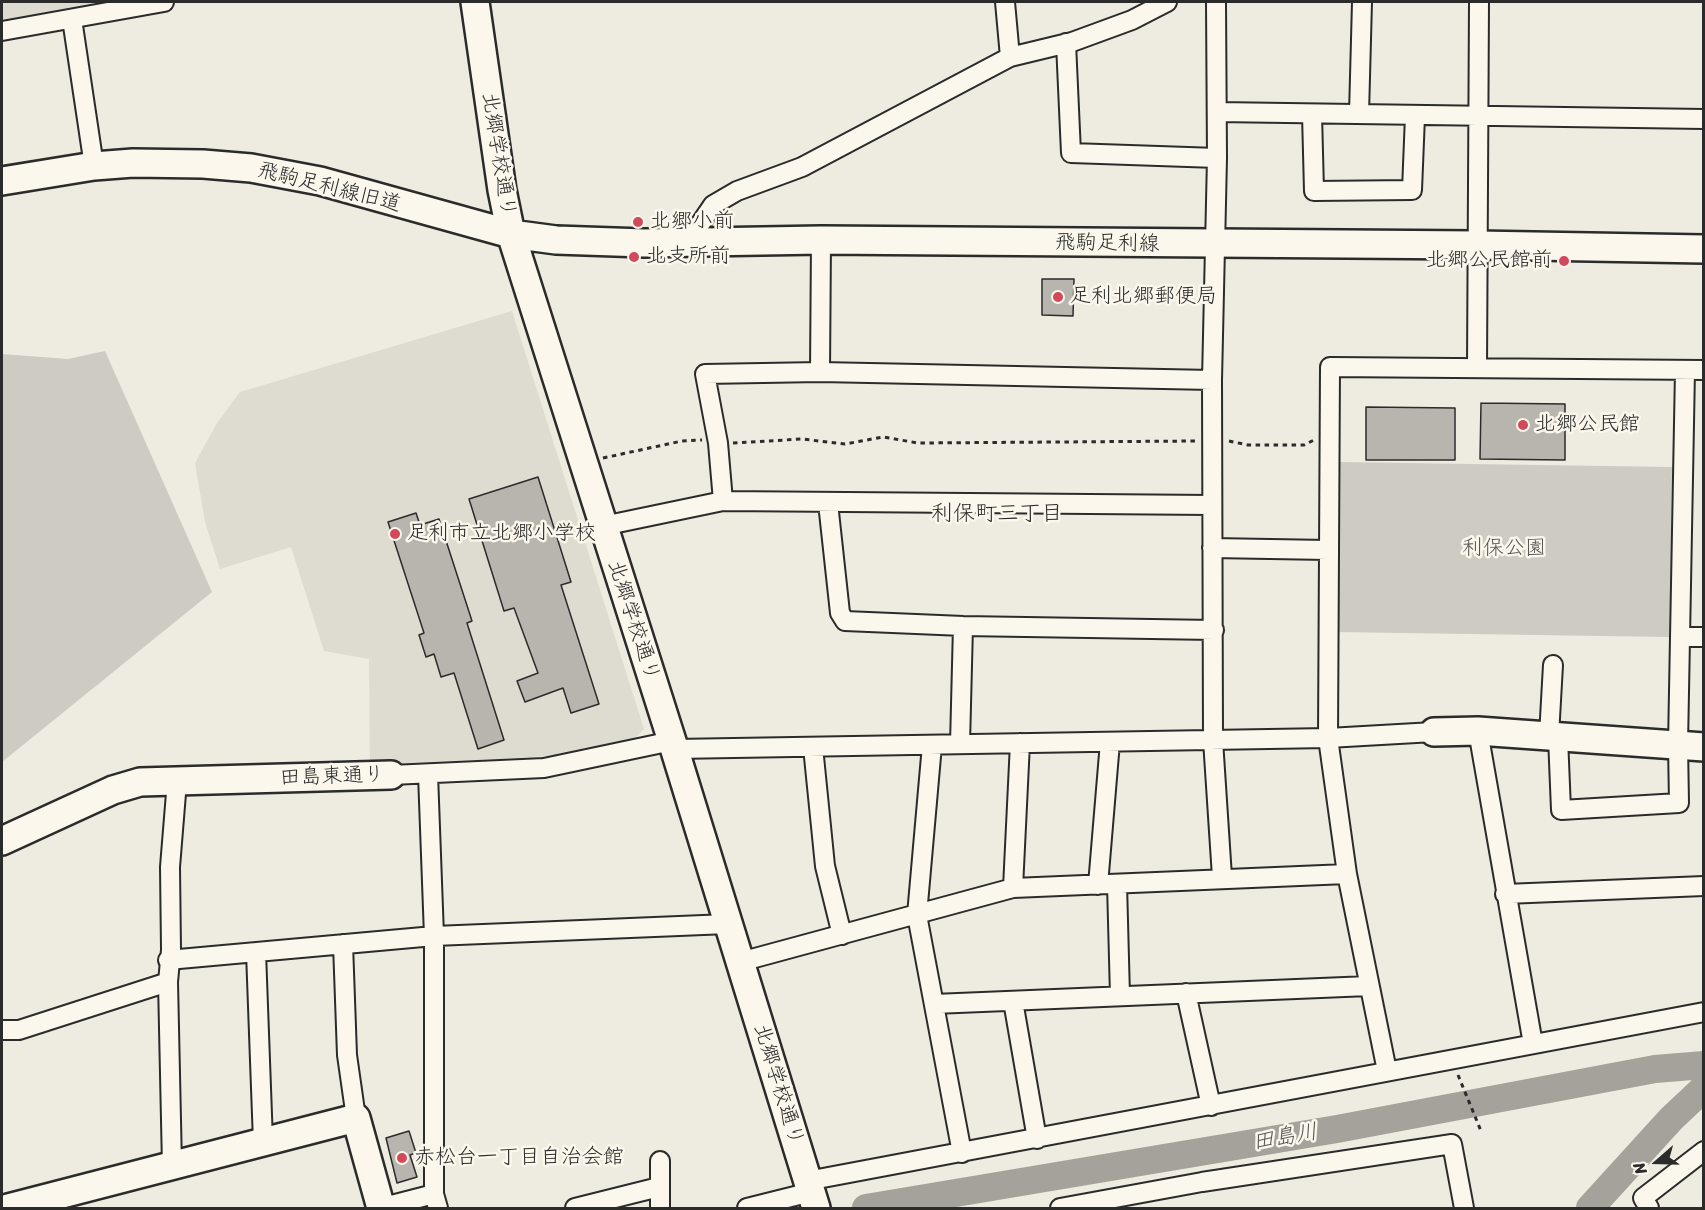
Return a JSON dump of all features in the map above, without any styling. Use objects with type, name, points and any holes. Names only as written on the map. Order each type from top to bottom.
[{"type":"street","points":[[2,31],[164,2]]},
{"type":"street","name":"北郷学校通り","points":[[475,2],[511,234],[673,745],[812,1195]]},
{"type":"street","points":[[1005,2],[1010,57]]},
{"type":"street","points":[[688,242],[713,205],[737,191],[802,167],[1010,57],[1066,44],[1132,20],[1167,2]]},
{"type":"street","points":[[1216,2],[1217,158],[1212,380],[1213,740],[1222,877]]},
{"type":"street","points":[[1359,114],[1362,2]]},
{"type":"street","points":[[1477,368],[1479,2]]},
{"type":"street","points":[[72,19],[94,166]]},
{"type":"street","points":[[1066,44],[1071,153],[1217,158]]},
{"type":"street","points":[[1217,112],[1704,119]]},
{"type":"street","points":[[1312,114],[1314,191],[1412,190],[1415,116]]},
{"type":"street","name":"飛駒足利線旧道","points":[[2,181],[94,166],[164,162],[232,166],[283,173],[511,234]]},
{"type":"street","name":"飛駒足利線","points":[[511,234],[556,240],[688,242],[821,240],[1704,249]]},
{"type":"street","points":[[820,372],[821,240]]},
{"type":"street","points":[[1387,1071],[1347,874],[1328,738],[1330,367],[1704,370]]},
{"type":"street","points":[[1553,665],[1554,736],[1561,810],[1679,803],[1691,746],[1680,637],[1685,370]]},
{"type":"street","points":[[723,501],[718,443],[705,374],[820,372],[1212,380]]},
{"type":"street","points":[[603,526],[723,501],[1212,505]]},
{"type":"street","points":[[828,503],[840,613],[845,621],[963,626],[1214,630]]},
{"type":"street","points":[[1212,548],[1328,550]]},
{"type":"street","points":[[960,744],[963,626]]},
{"type":"street","points":[[1680,637],[1704,637]]},
{"type":"street","points":[[1434,732],[1554,736],[1691,746]]},
{"type":"street","name":"田島東通り","points":[[2,841],[113,790],[140,782],[428,774],[544,768],[673,745],[813,747],[1110,742],[1328,738],[1434,732]]},
{"type":"street","points":[[1478,732],[1533,1044]]},
{"type":"street","points":[[1098,885],[1110,742]]},
{"type":"street","points":[[1013,888],[1020,743]]},
{"type":"street","points":[[932,745],[917,915],[962,1153]]},
{"type":"street","points":[[813,747],[825,866],[842,935]]},
{"type":"street","points":[[343,944],[347,1055],[356,1118],[381,1208],[436,1201],[434,936],[428,774]]},
{"type":"street","points":[[172,1166],[168,960],[171,950],[170,867],[177,781]]},
{"type":"street","points":[[740,962],[1013,888],[1222,877],[1347,874]]},
{"type":"street","points":[[1117,884],[1120,996]]},
{"type":"street","points":[[1505,894],[1704,886]]},
{"type":"street","points":[[168,960],[434,936],[728,924]]},
{"type":"street","points":[[256,952],[263,1142]]},
{"type":"street","points":[[2,1030],[19,1030],[168,982]]},
{"type":"street","points":[[934,1004],[1369,986]]},
{"type":"street","points":[[1186,993],[1211,1106]]},
{"type":"street","points":[[1013,1001],[1037,1138]]},
{"type":"street","points":[[747,1209],[812,1195],[962,1153],[1704,1012]]},
{"type":"street","points":[[8,1209],[356,1118]]},
{"type":"street","points":[[1060,1209],[1202,1182],[1452,1144],[1464,1209]]},
{"type":"street","points":[[1649,1209],[1643,1198],[1704,1151]]},
{"type":"street","points":[[660,1161],[660,1209]]},
{"type":"street","points":[[575,1209],[659,1187]]},
{"type":"path","points":[[598,459],[682,441],[718,443],[802,439],[845,444],[883,437],[918,443],[1232,441],[1248,445],[1304,445],[1317,439],[1329,446]]},
{"type":"path","points":[[1452,1059],[1481,1131]]},
{"type":"shaded area","points":[[2,2],[123,2],[2,24]]},
{"type":"shaded area","name":"足利市立北郷小学校","points":[[512,311],[644,729],[632,741],[563,755],[370,767],[369,659],[324,651],[291,547],[220,569],[205,522],[195,463],[217,423],[240,392]]},
{"type":"green space","points":[[105,351],[212,592],[2,762],[2,354],[68,359]]},
{"type":"green space","name":"利保公園","points":[[1338,462],[1672,467],[1670,637],[1336,632]]},
{"type":"building","name":"足利北郷郵便局","points":[[1042,279],[1074,279],[1073,316],[1042,315]]},
{"type":"building","name":"北郷公民館","points":[[1481,403],[1565,404],[1565,460],[1480,459]]},
{"type":"building","points":[[1366,407],[1455,408],[1455,460],[1366,460]]},
{"type":"building","points":[[538,477],[571,582],[561,585],[599,704],[571,713],[563,688],[525,702],[517,681],[538,673],[514,608],[504,611],[469,499]]},
{"type":"building","points":[[416,513],[420,525],[439,519],[472,621],[467,623],[504,740],[478,749],[454,673],[441,677],[434,654],[426,657],[419,635],[424,633],[388,522]]},
{"type":"building","name":"赤松台一丁目自治会館","points":[[409,1131],[416,1153],[410,1155],[417,1177],[397,1183],[386,1138]]},
{"type":"waterway","name":"田島川","points":[[866,1208],[1337,1129],[1655,1069],[1704,1065]]},
{"type":"waterway","points":[[1590,1208],[1671,1119],[1704,1088]]},
{"type":"place","name":"北郷小前","points":[[638,222]]},
{"type":"place","name":"北支所前","points":[[634,257]]},
{"type":"place","name":"北郷公民館前","points":[[1564,261]]},
{"type":"place","name":"足利北郷郵便局","points":[[1058,297]]},
{"type":"place","name":"北郷公民館","points":[[1523,425]]},
{"type":"place","name":"足利市立北郷小学校","points":[[395,534]]},
{"type":"place","name":"赤松台一丁目自治会館","points":[[402,1158]]},
{"type":"district","name":"利保町三丁目","points":[[997,514]]}]
